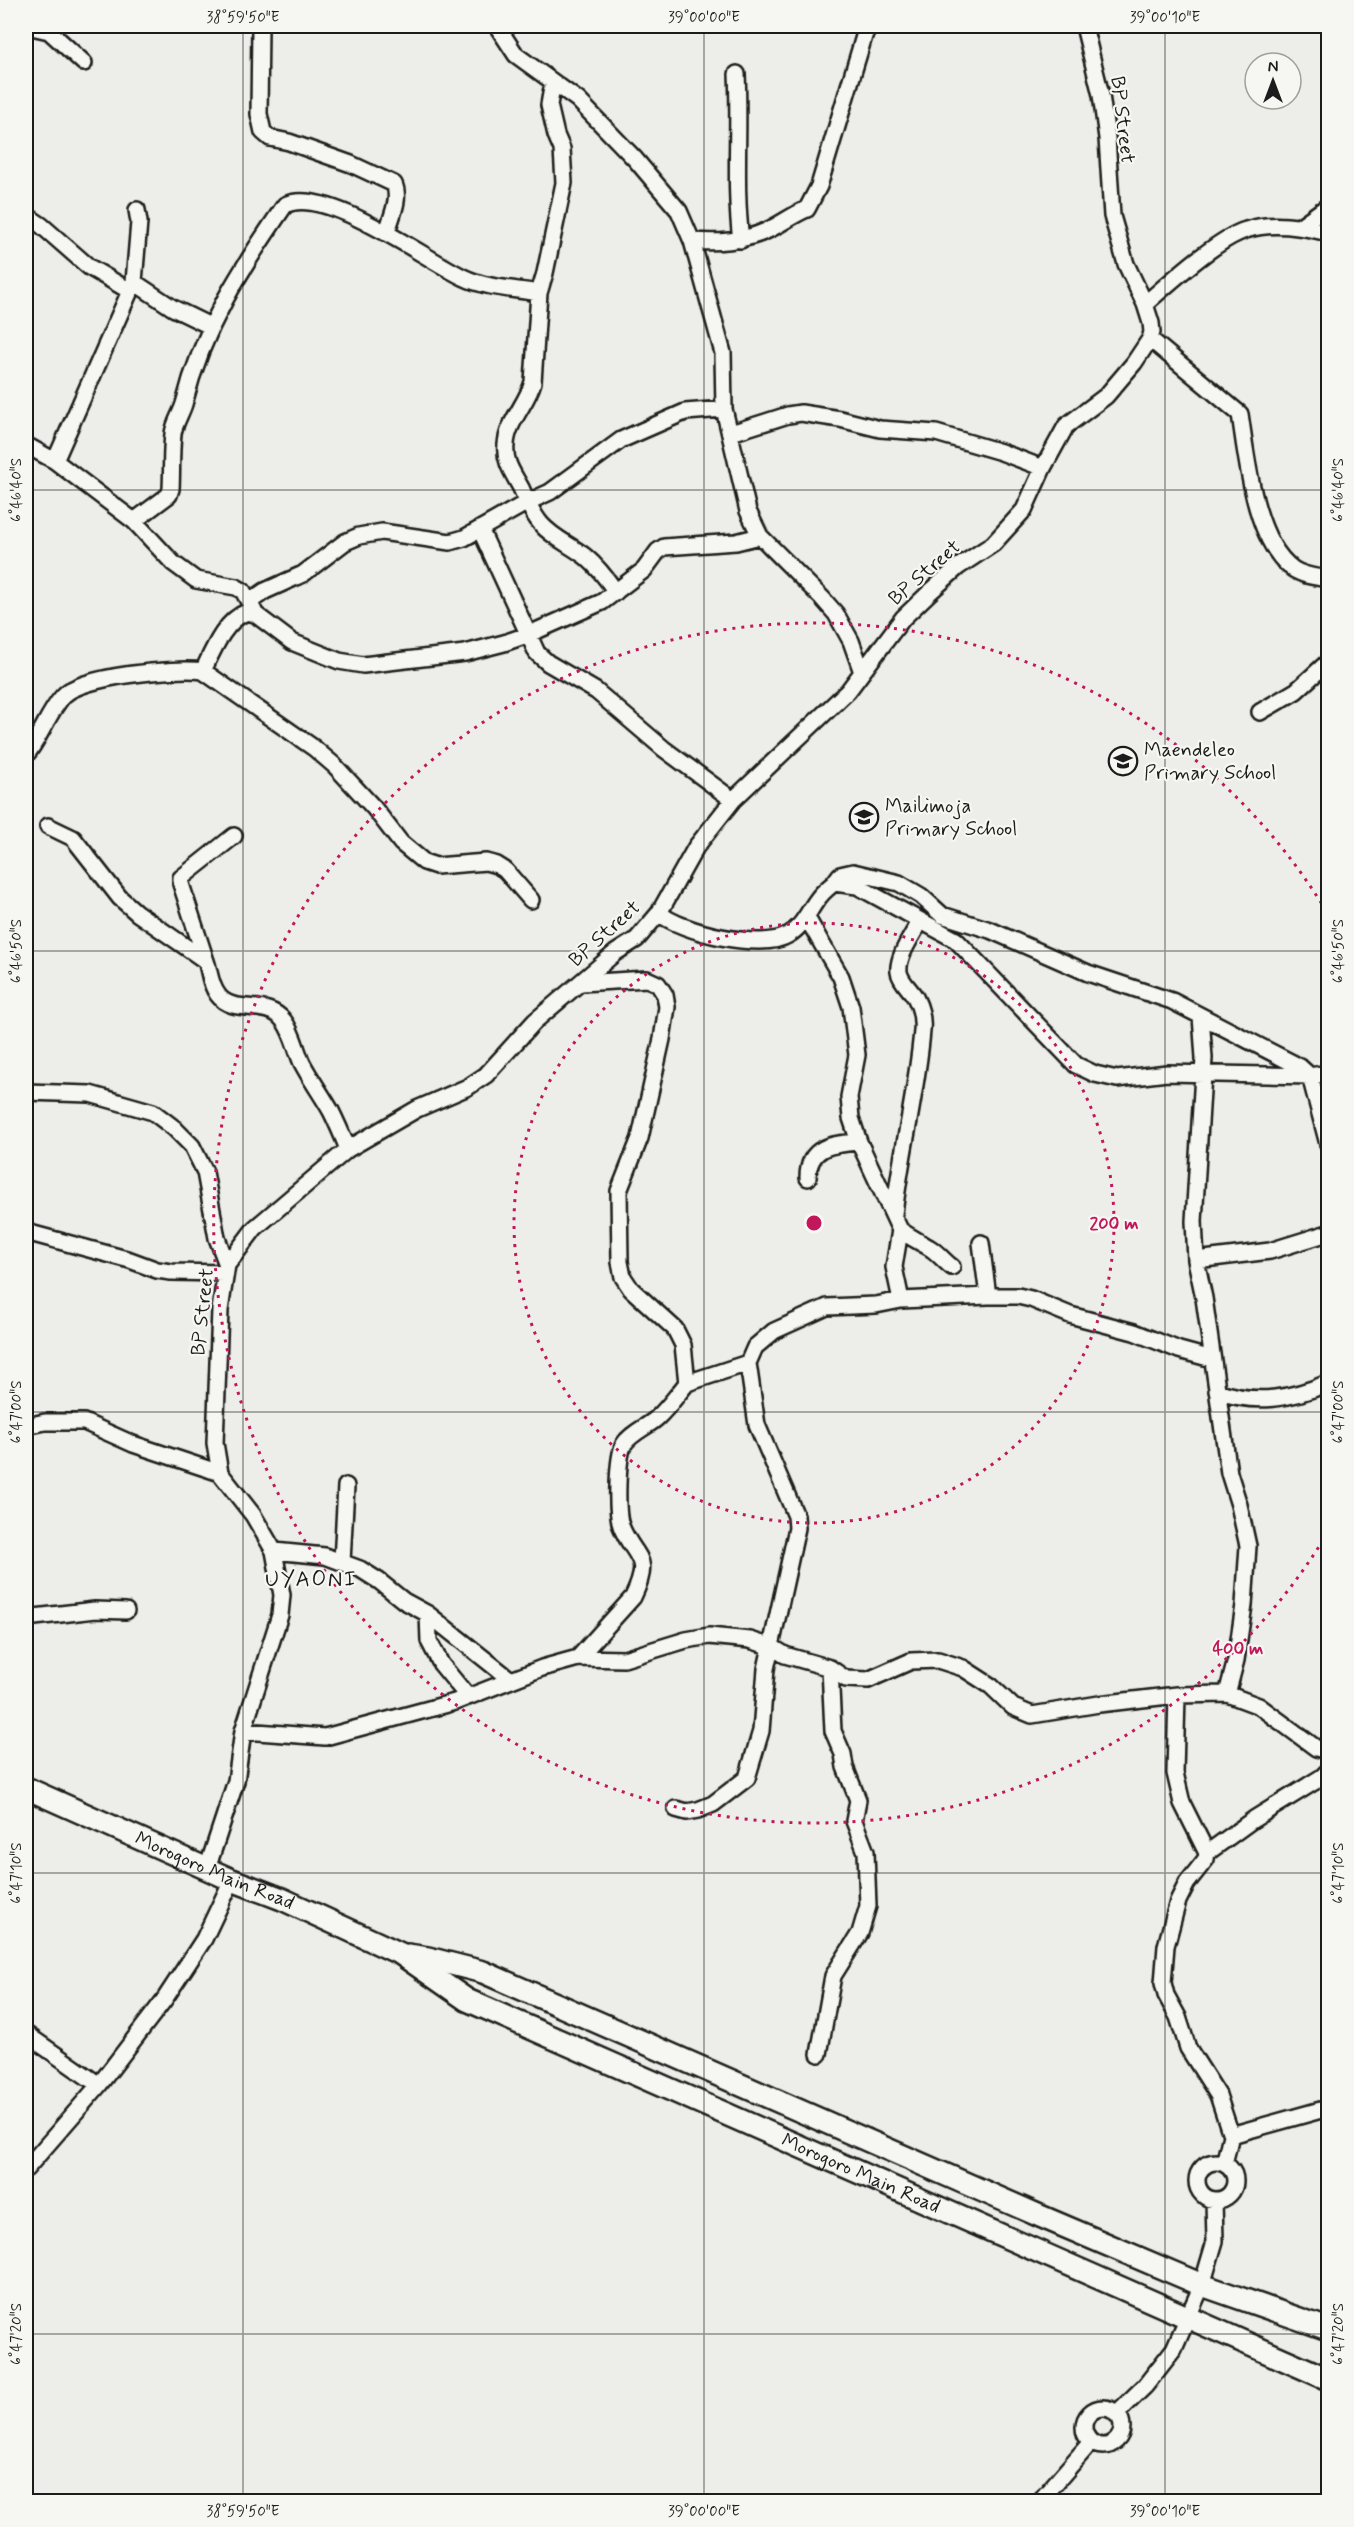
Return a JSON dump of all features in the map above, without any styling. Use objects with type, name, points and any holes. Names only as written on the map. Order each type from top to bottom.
[{"type":"highway","name":"Morogoro Main Road","points":[[26,1788],[231,1880],[282,1899],[401,1954],[467,2000],[1329,2379]]},
{"type":"highway","name":"Morogoro Main Road","points":[[401,1954],[428,1958],[483,1972],[883,2149],[1202,2285],[1329,2329]]},
{"type":"street","points":[[27,26],[49,32],[84,63]]},
{"type":"street","points":[[260,26],[259,114],[263,132],[270,138],[289,142],[351,164],[394,184],[397,191],[396,201],[387,232]]},
{"type":"street","points":[[497,26],[516,55],[578,100],[679,211],[692,241],[723,353],[724,409],[748,511],[760,536],[836,614],[851,641],[862,672]]},
{"type":"street","points":[[692,241],[717,243],[741,240],[768,231],[790,216],[807,209],[819,186],[865,33],[870,26]]},
{"type":"street","name":"BP Street","points":[[207,1869],[237,1781],[243,1731],[280,1615],[282,1595],[274,1551],[253,1515],[220,1473],[215,1443],[220,1310],[226,1269],[255,1228],[348,1149],[417,1109],[468,1087],[486,1075],[536,1021],[615,953],[637,939],[659,913],[696,847],[733,800],[830,710],[903,618],[958,567],[993,544],[1024,510],[1066,426],[1106,396],[1134,363],[1152,332],[1151,323],[1145,304],[1126,264],[1112,216],[1106,127],[1101,94],[1084,26]]},
{"type":"street","points":[[736,74],[739,104],[736,205],[741,240]]},
{"type":"street","points":[[553,82],[549,105],[561,149],[564,183],[539,292],[533,382],[530,396],[508,431],[507,464],[522,490],[526,503],[541,524],[554,536],[585,556],[604,574],[616,592]]},
{"type":"street","points":[[134,521],[169,495],[173,432],[183,405],[187,384],[210,326],[248,259],[285,205],[293,201],[327,207],[387,232],[464,278],[539,292]]},
{"type":"street","points":[[1300,226],[1329,206]]},
{"type":"street","points":[[55,461],[132,286],[139,222],[137,210]]},
{"type":"street","points":[[26,215],[41,225],[89,267],[210,326]]},
{"type":"street","points":[[1145,304],[1175,278],[1235,233],[1261,227],[1300,226],[1329,233]]},
{"type":"street","points":[[1149,339],[1240,414],[1253,496],[1272,544],[1284,562],[1295,571],[1329,579]]},
{"type":"street","points":[[203,671],[214,648],[232,621],[248,612],[249,602],[265,591],[303,574],[345,542],[359,536],[382,532],[450,542],[464,538],[550,492],[621,440],[685,412],[724,409]]},
{"type":"street","points":[[731,434],[788,415],[801,413],[840,419],[880,429],[936,433],[1000,452],[1043,468]]},
{"type":"street","points":[[26,446],[55,461],[134,521],[173,563],[196,579],[216,585],[236,587],[292,642],[339,661],[363,665],[465,652],[504,643],[602,602],[644,570],[658,551],[664,548],[736,542],[760,536]]},
{"type":"street","points":[[480,529],[537,653],[548,663],[596,691],[664,749],[733,800]]},
{"type":"street","points":[[1260,712],[1296,691],[1329,662]]},
{"type":"street","points":[[26,755],[62,697],[72,688],[149,672],[188,668],[203,671],[314,748],[335,766],[374,808],[401,843],[424,862],[436,866],[486,862],[497,865],[505,870],[531,900]]},
{"type":"street","points":[[48,826],[73,838],[120,898],[137,914],[206,961]]},
{"type":"street","points":[[234,836],[181,878],[212,985],[219,997],[227,1004],[261,1007],[275,1012],[284,1021],[303,1064],[331,1112],[348,1149]]},
{"type":"street","points":[[659,913],[666,919],[706,934],[753,941],[777,939],[789,935],[807,918],[819,896],[840,875],[853,872],[899,883],[921,896],[942,915],[990,930],[1088,973],[1172,1001],[1300,1067],[1310,1076],[1329,1144]]},
{"type":"street","points":[[834,883],[857,886],[956,940],[1076,1065],[1095,1074],[1117,1079],[1167,1073],[1310,1076],[1329,1073]]},
{"type":"street","points":[[807,918],[841,977],[851,1007],[856,1055],[849,1097],[850,1118],[900,1230],[894,1267],[901,1300]]},
{"type":"street","points":[[894,1214],[922,1029],[921,1014],[916,999],[899,972],[900,961],[920,921]]},
{"type":"street","points":[[581,983],[647,979],[658,984],[665,995],[667,1007],[662,1039],[640,1138],[619,1191],[620,1262],[623,1277],[631,1289],[675,1329],[683,1345],[687,1383]]},
{"type":"street","points":[[1201,1016],[1203,1073],[1194,1221],[1196,1260],[1204,1298],[1229,1473],[1248,1546],[1247,1585],[1236,1660],[1227,1694]]},
{"type":"street","points":[[26,1092],[90,1094],[153,1112],[174,1128],[192,1146],[205,1172],[217,1238],[226,1269],[171,1272],[157,1270],[130,1260],[26,1232]]},
{"type":"street","points":[[808,1178],[811,1158],[817,1152],[837,1143],[859,1142]]},
{"type":"street","points":[[900,1230],[913,1240],[933,1249],[952,1267]]},
{"type":"street","points":[[1196,1260],[1270,1251],[1329,1233]]},
{"type":"street","points":[[981,1243],[988,1296]]},
{"type":"street","points":[[676,1809],[687,1812],[713,1804],[747,1778],[761,1731],[766,1669],[797,1528],[796,1516],[758,1425],[748,1363],[755,1347],[774,1331],[827,1307],[876,1305],[901,1300],[988,1296],[1031,1299],[1070,1316],[1134,1332],[1179,1350],[1212,1359]]},
{"type":"street","points":[[578,1658],[633,1597],[639,1585],[642,1570],[640,1556],[621,1525],[618,1504],[621,1451],[626,1441],[657,1418],[687,1383],[748,1363]]},
{"type":"street","points":[[1217,1391],[1236,1398],[1255,1401],[1296,1395],[1329,1383]]},
{"type":"street","points":[[26,1426],[45,1422],[84,1422],[133,1444],[220,1473]]},
{"type":"street","points":[[342,1562],[346,1486]]},
{"type":"street","points":[[274,1551],[325,1556],[360,1569],[404,1601],[428,1614],[511,1680]]},
{"type":"street","points":[[26,1618],[95,1610],[126,1611]]},
{"type":"street","points":[[428,1614],[429,1641],[441,1664],[468,1697]]},
{"type":"street","points":[[243,1731],[325,1737],[468,1697],[542,1668],[578,1658],[624,1659],[686,1640],[709,1636],[750,1640],[830,1668],[846,1679],[868,1680],[911,1661],[938,1660],[963,1668],[991,1686],[1013,1707],[1032,1715],[1177,1695],[1227,1694],[1259,1706],[1316,1748],[1329,1751]]},
{"type":"street","points":[[819,2054],[833,1976],[860,1933],[868,1906],[866,1852],[854,1821],[858,1800],[833,1731],[830,1668]]},
{"type":"street","points":[[1177,1695],[1175,1773],[1182,1803],[1207,1853],[1206,1859],[1187,1883],[1178,1901],[1166,1946],[1163,1983],[1188,2048],[1218,2095],[1231,2135],[1224,2164]]},
{"type":"street","points":[[1207,1853],[1254,1819],[1329,1771]]},
{"type":"street","points":[[26,2169],[99,2085],[164,2000],[204,1939],[231,1880]]},
{"type":"street","points":[[26,2034],[99,2085]]},
{"type":"street","points":[[1231,2135],[1329,2108]]},
{"type":"street","points":[[1208,2164],[1224,2164],[1232,2170],[1235,2180],[1233,2191],[1225,2198],[1214,2200],[1200,2192],[1198,2176],[1208,2164]]},
{"type":"street","points":[[1116,2414],[1145,2386],[1174,2349],[1189,2317],[1202,2285],[1215,2241],[1214,2200]]},
{"type":"street","points":[[1099,2408],[1110,2409],[1116,2414],[1121,2421],[1121,2432],[1116,2441],[1101,2446],[1091,2442],[1084,2433],[1084,2422],[1090,2413],[1099,2408]]},
{"type":"street","points":[[1039,2502],[1091,2442]]},
{"type":"place","name":"Maendeleo Primary School","points":[[1123,761]]},
{"type":"place","name":"Mailimoja Primary School","points":[[864,817]]},
{"type":"district","name":"UYAONI","points":[[311,1580]]}]
